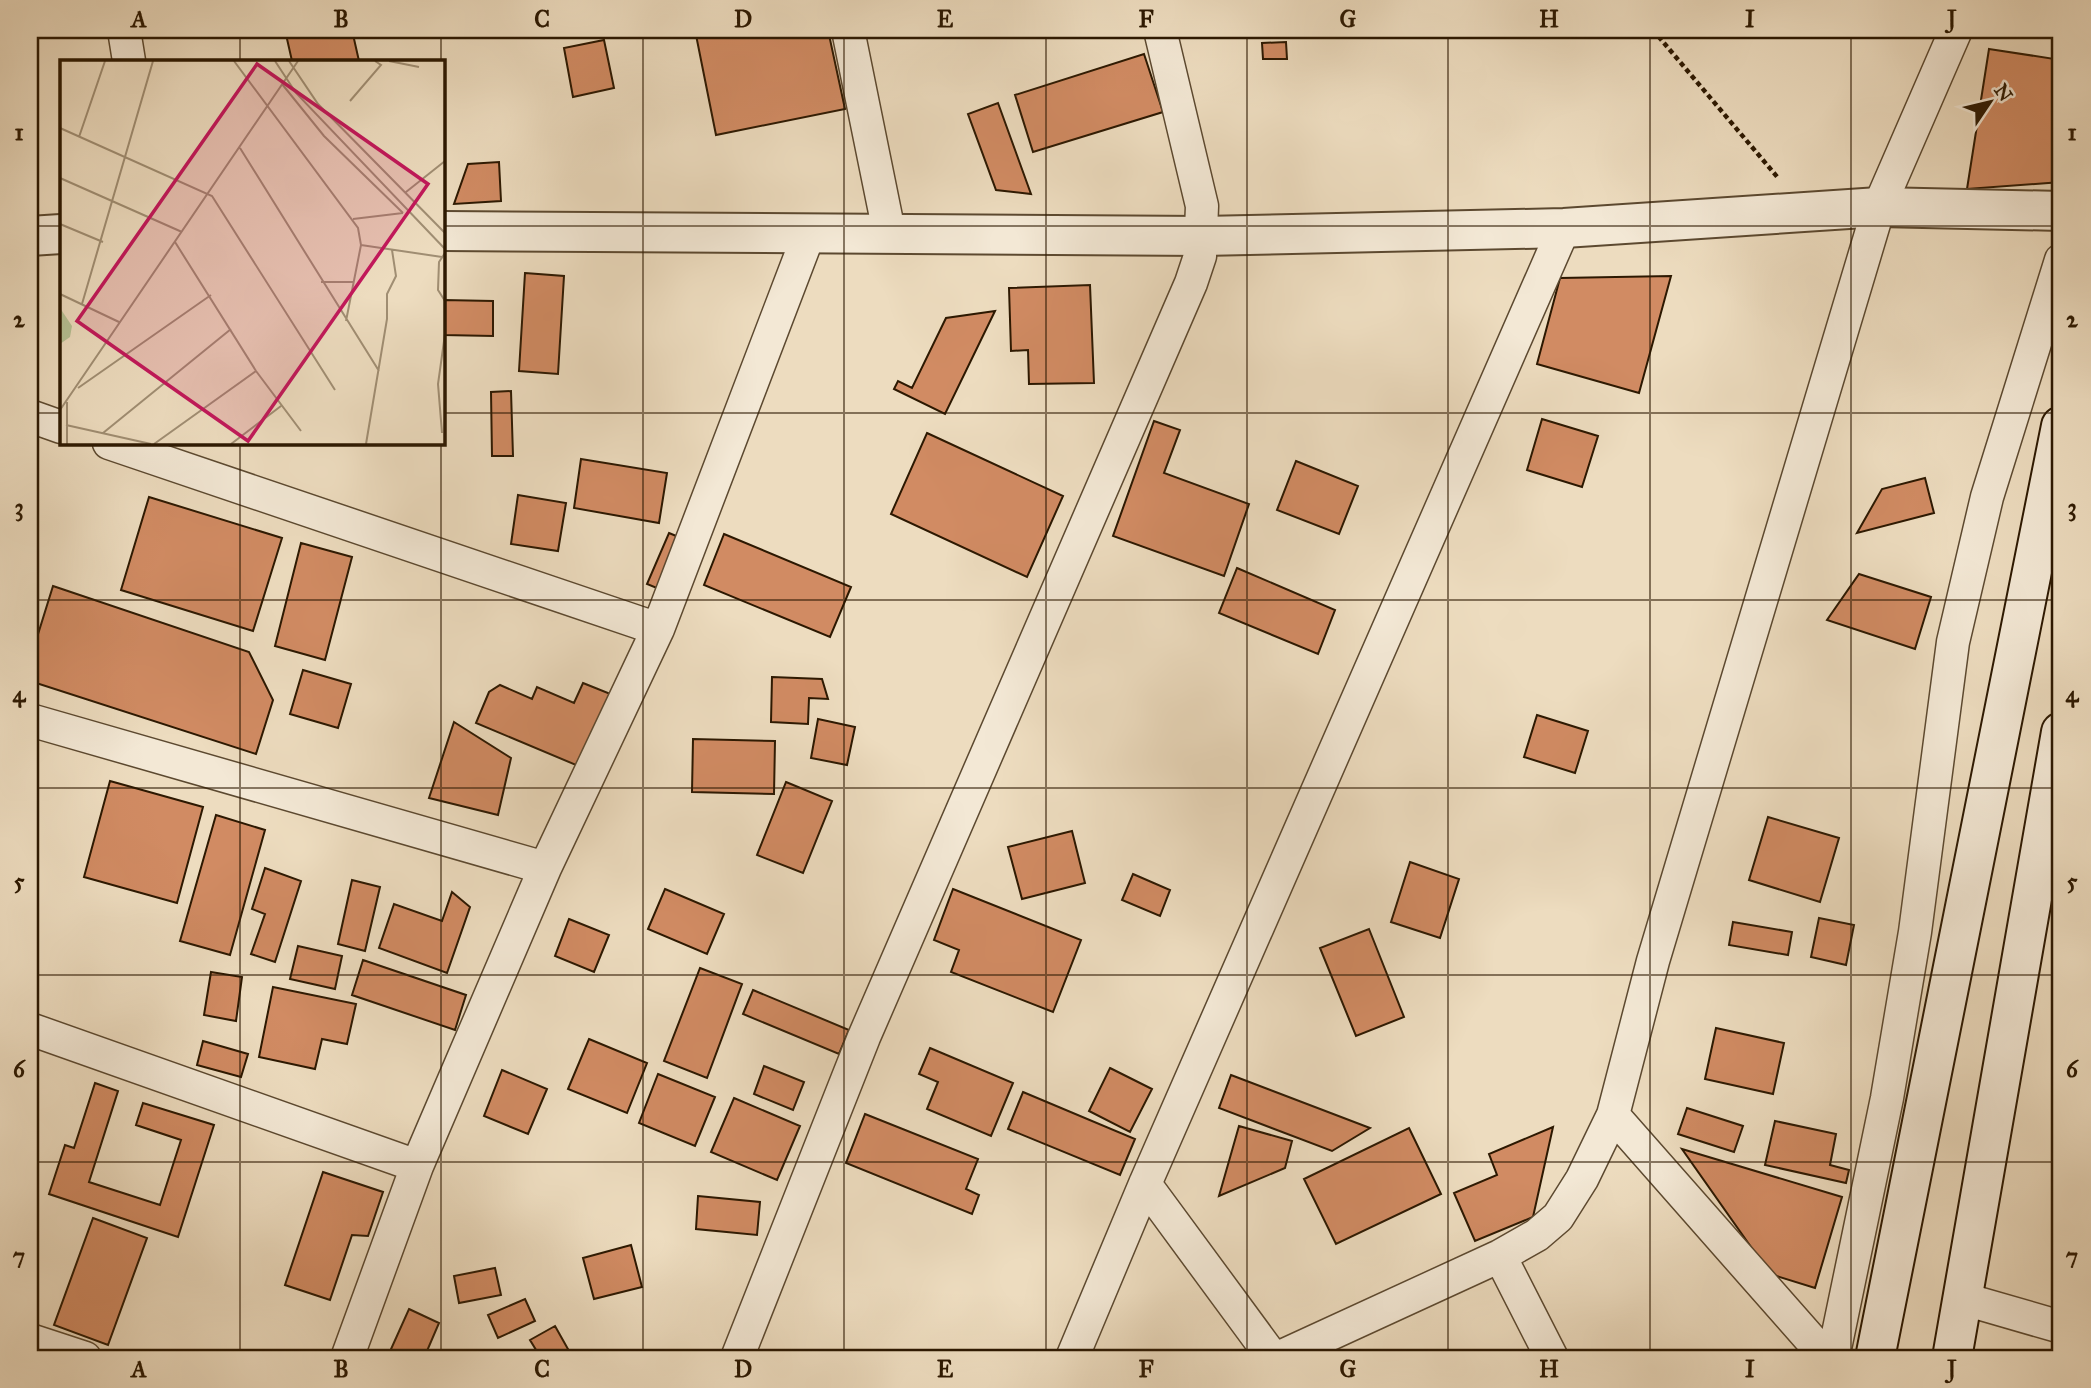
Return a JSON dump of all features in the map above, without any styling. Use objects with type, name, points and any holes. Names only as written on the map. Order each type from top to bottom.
[{"type":"street","points":[[124,30],[129,60]]},
{"type":"street","points":[[848,30],[889,232]]},
{"type":"street","points":[[737,1358],[864,1037],[1191,283],[1203,236],[1202,206],[1160,30]]},
{"type":"street","points":[[1145,1184],[1275,1358],[1500,1256],[1537,1235],[1558,1217],[1582,1179],[1613,1115],[1657,948],[1880,207],[1956,30]]},
{"type":"street","points":[[444,231],[810,231],[1203,236],[1564,228],[1880,207],[2061,211]]},
{"type":"street","points":[[1072,1358],[1145,1184],[1564,228]]},
{"type":"street","points":[[347,1358],[416,1167],[545,868],[659,629],[810,231]]},
{"type":"street","points":[[30,236],[60,234]]},
{"type":"street","points":[[1833,1358],[1887,1098],[1915,932],[1953,642],[1987,497],[2061,260]]},
{"type":"street","points":[[30,416],[60,427]]},
{"type":"street","points":[[1875,1358],[1966,888],[2061,426]]},
{"type":"street","points":[[112,444],[659,629]]},
{"type":"street","points":[[30,720],[545,868]]},
{"type":"street","points":[[1952,1358],[2061,732]]},
{"type":"street","points":[[30,1029],[416,1167]]},
{"type":"street","points":[[1613,1115],[1827,1358]]},
{"type":"street","points":[[1500,1256],[1552,1358]]},
{"type":"street","points":[[1964,1299],[2061,1327]]},
{"type":"street","points":[[30,1340],[85,1358]]},
{"type":"path","points":[[1653,30],[1806,211]]},
{"type":"building","points":[[285,30],[352,30],[359,60],[292,60]]},
{"type":"building","points":[[695,30],[804,30],[805,33],[828,30],[845,109],[716,135]]},
{"type":"building","points":[[604,40],[614,88],[573,97],[564,48]]},
{"type":"building","points":[[1286,42],[1287,59],[1263,59],[1262,43]]},
{"type":"building","points":[[1989,49],[2061,60],[2061,182],[1967,189]]},
{"type":"building","points":[[1144,54],[1163,112],[1033,152],[1015,95]]},
{"type":"building","points":[[998,103],[1031,194],[996,190],[968,114]]},
{"type":"building","points":[[499,162],[501,201],[454,204],[468,164]]},
{"type":"building","points":[[525,273],[564,276],[558,374],[519,371]]},
{"type":"building","points":[[1671,276],[1639,393],[1537,364],[1560,278]]},
{"type":"building","points":[[1090,285],[1094,383],[1029,384],[1028,350],[1011,351],[1009,288]]},
{"type":"building","points":[[444,300],[493,301],[493,336],[444,335]]},
{"type":"building","points":[[995,311],[945,414],[894,389],[898,381],[912,388],[946,318]]},
{"type":"building","points":[[511,391],[513,456],[492,456],[491,392]]},
{"type":"building","points":[[1542,419],[1598,436],[1582,487],[1527,470]]},
{"type":"building","points":[[1154,421],[1180,430],[1164,473],[1249,504],[1224,576],[1113,536]]},
{"type":"building","points":[[927,433],[1063,496],[1027,577],[891,514]]},
{"type":"building","points":[[581,459],[667,473],[659,523],[574,508]]},
{"type":"building","points":[[1296,461],[1358,486],[1339,534],[1277,510]]},
{"type":"building","points":[[1925,478],[1934,513],[1857,533],[1882,489]]},
{"type":"building","points":[[518,495],[566,503],[558,551],[511,544]]},
{"type":"building","points":[[149,497],[282,538],[253,631],[121,590]]},
{"type":"building","points":[[669,533],[686,540],[664,591],[647,584]]},
{"type":"building","points":[[724,534],[851,587],[830,637],[704,585]]},
{"type":"building","points":[[301,543],[352,557],[325,660],[275,646]]},
{"type":"building","points":[[1237,568],[1335,610],[1318,654],[1219,613]]},
{"type":"building","points":[[1859,574],[1931,597],[1915,649],[1827,620]]},
{"type":"building","points":[[53,586],[249,652],[273,700],[256,754],[30,681],[30,660]]},
{"type":"building","points":[[303,670],[351,684],[338,728],[290,714]]},
{"type":"building","points":[[772,677],[822,679],[828,699],[809,698],[808,724],[771,722]]},
{"type":"building","points":[[583,683],[618,697],[588,770],[476,723],[489,692],[500,685],[532,699],[537,687],[574,703]]},
{"type":"building","points":[[1537,715],[1588,731],[1575,773],[1524,757]]},
{"type":"building","points":[[818,719],[855,727],[847,765],[811,758]]},
{"type":"building","points":[[454,722],[511,758],[498,815],[429,798]]},
{"type":"building","points":[[693,739],[775,741],[774,794],[692,792]]},
{"type":"building","points":[[110,781],[203,807],[177,903],[84,877]]},
{"type":"building","points":[[786,782],[832,801],[803,873],[757,855]]},
{"type":"building","points":[[216,815],[265,830],[230,955],[180,941]]},
{"type":"building","points":[[1768,817],[1839,838],[1820,902],[1749,880]]},
{"type":"building","points":[[1072,831],[1085,883],[1022,899],[1008,847]]},
{"type":"building","points":[[1410,862],[1459,879],[1440,938],[1391,922]]},
{"type":"building","points":[[265,868],[301,881],[275,962],[251,954],[265,914],[252,909]]},
{"type":"building","points":[[1133,874],[1170,890],[1160,916],[1122,900]]},
{"type":"building","points":[[352,880],[380,887],[365,951],[338,944]]},
{"type":"building","points":[[665,889],[724,914],[707,954],[648,929]]},
{"type":"building","points":[[953,889],[1081,940],[1053,1012],[951,972],[959,950],[934,940]]},
{"type":"building","points":[[452,892],[470,907],[447,973],[379,948],[394,904],[442,921]]},
{"type":"building","points":[[1819,918],[1854,925],[1846,965],[1811,957]]},
{"type":"building","points":[[569,919],[609,935],[594,972],[555,956]]},
{"type":"building","points":[[1733,922],[1792,932],[1788,955],[1729,945]]},
{"type":"building","points":[[1369,929],[1404,1017],[1356,1036],[1320,948]]},
{"type":"building","points":[[298,946],[342,956],[335,989],[290,979]]},
{"type":"building","points":[[363,960],[466,995],[455,1030],[352,995]]},
{"type":"building","points":[[700,968],[742,984],[707,1078],[664,1061]]},
{"type":"building","points":[[211,972],[242,977],[236,1021],[204,1015]]},
{"type":"building","points":[[273,987],[356,1004],[347,1044],[322,1039],[315,1069],[259,1057]]},
{"type":"building","points":[[753,990],[849,1030],[839,1054],[743,1014]]},
{"type":"building","points":[[1716,1028],[1784,1043],[1773,1094],[1705,1079]]},
{"type":"building","points":[[589,1039],[647,1063],[627,1113],[568,1089]]},
{"type":"building","points":[[203,1041],[248,1054],[241,1077],[197,1065]]},
{"type":"building","points":[[930,1048],[1013,1083],[991,1136],[927,1109],[938,1082],[919,1074]]},
{"type":"building","points":[[764,1066],[804,1082],[793,1110],[754,1094]]},
{"type":"building","points":[[1110,1068],[1152,1089],[1130,1132],[1089,1111]]},
{"type":"building","points":[[502,1070],[547,1089],[528,1134],[484,1116]]},
{"type":"building","points":[[658,1074],[715,1097],[695,1146],[639,1123]]},
{"type":"building","points":[[1231,1075],[1370,1128],[1332,1151],[1219,1108]]},
{"type":"building","points":[[95,1083],[118,1091],[89,1182],[160,1205],[181,1140],[136,1125],[143,1103],[214,1125],[178,1237],[49,1194],[65,1145],[74,1148]]},
{"type":"building","points":[[1023,1092],[1135,1139],[1120,1175],[1008,1129]]},
{"type":"building","points":[[734,1098],[800,1126],[777,1180],[711,1152]]},
{"type":"building","points":[[1687,1108],[1743,1126],[1734,1152],[1678,1134]]},
{"type":"building","points":[[865,1114],[978,1159],[966,1189],[979,1195],[972,1214],[846,1163]]},
{"type":"building","points":[[1775,1121],[1836,1134],[1830,1165],[1849,1170],[1846,1183],[1765,1165]]},
{"type":"building","points":[[1239,1126],[1292,1141],[1285,1168],[1219,1196]]},
{"type":"building","points":[[1553,1127],[1533,1217],[1475,1241],[1454,1193],[1497,1175],[1489,1154]]},
{"type":"building","points":[[1409,1128],[1441,1194],[1336,1244],[1304,1179]]},
{"type":"building","points":[[1682,1149],[1842,1197],[1815,1288],[1770,1274]]},
{"type":"building","points":[[323,1172],[383,1192],[368,1236],[352,1235],[330,1300],[285,1285]]},
{"type":"building","points":[[698,1196],[760,1202],[757,1235],[696,1229]]},
{"type":"building","points":[[93,1218],[147,1238],[108,1345],[54,1325]]},
{"type":"building","points":[[631,1245],[642,1287],[594,1299],[583,1258]]},
{"type":"building","points":[[495,1268],[501,1295],[459,1303],[454,1276]]},
{"type":"building","points":[[525,1299],[535,1321],[498,1338],[488,1315]]},
{"type":"building","points":[[409,1309],[439,1323],[424,1358],[387,1358]]},
{"type":"building","points":[[555,1326],[573,1358],[541,1358],[530,1340]]}]
